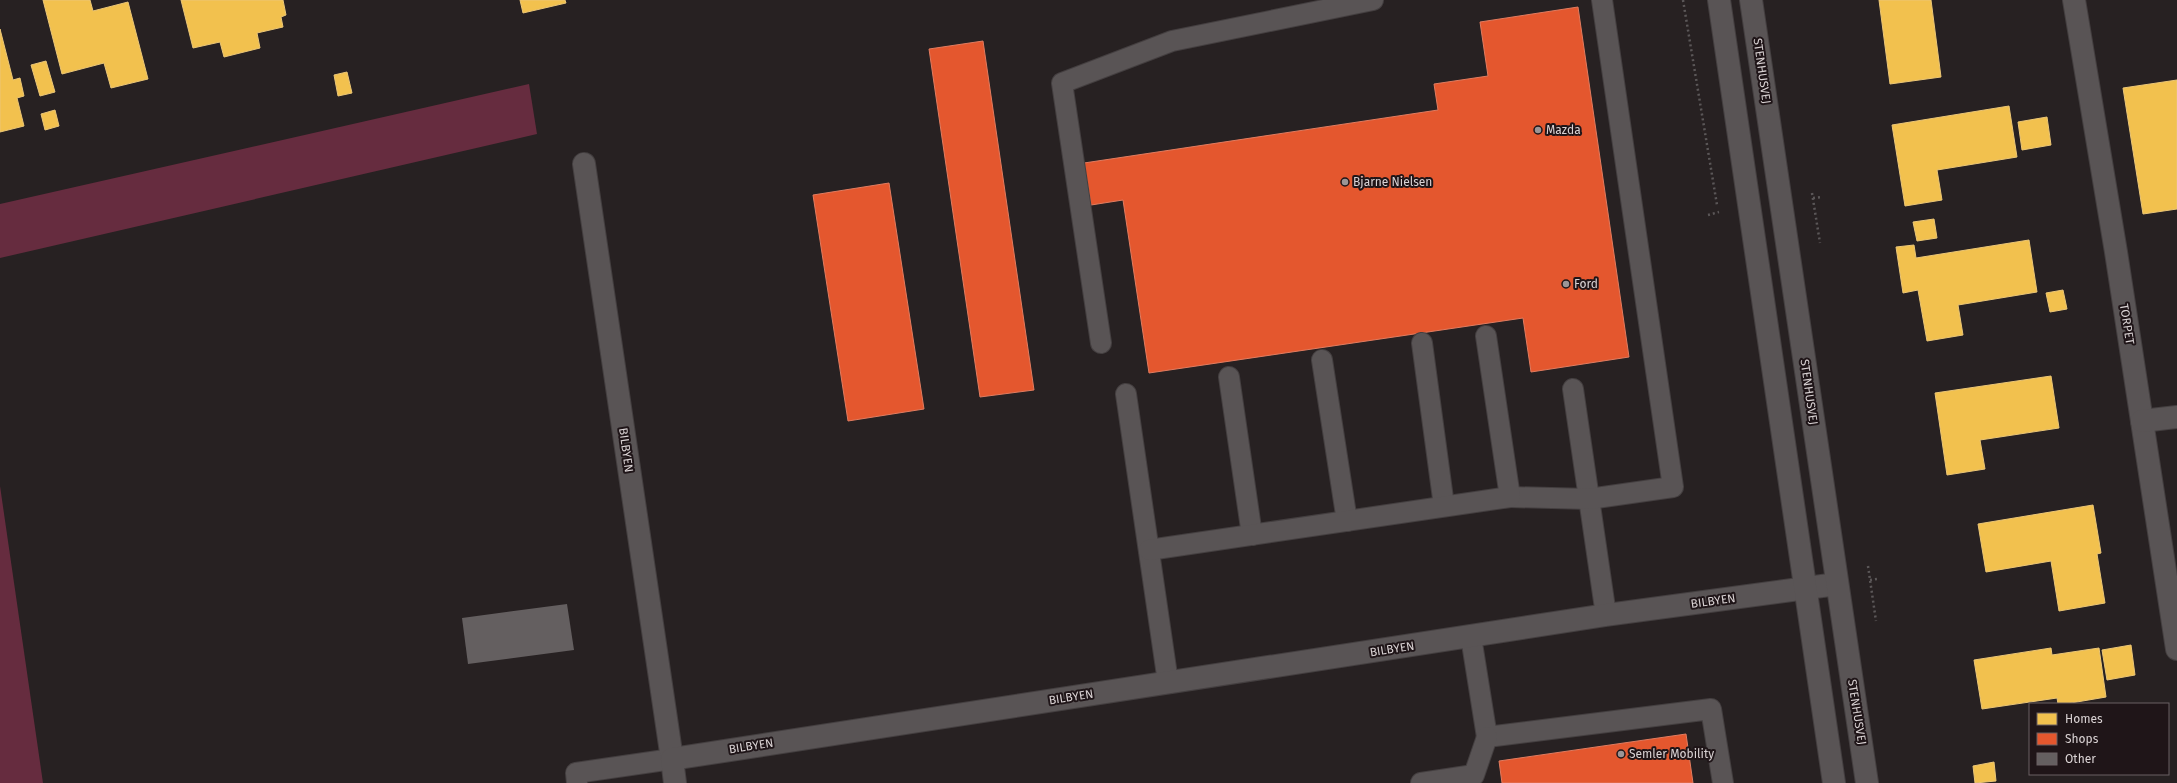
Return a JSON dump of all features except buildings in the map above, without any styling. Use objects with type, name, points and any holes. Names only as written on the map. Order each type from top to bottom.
[{"type":"street","points":[[1719,0],[1834,783]]},
{"type":"street","name":"STENHUSVEJ","points":[[1751,0],[1867,783]]},
{"type":"street","name":"TORPET","points":[[2074,0],[2177,649]]},
{"type":"street","name":"BILBYEN","points":[[584,164],[676,783]]},
{"type":"street","points":[[2142,421],[2177,417]]},
{"type":"street","name":"BILBYEN","points":[[672,759],[1606,615],[1837,584]]},
{"type":"lane","points":[[1101,343],[1062,83],[1172,41],[1373,0]]},
{"type":"lane","points":[[1149,550],[1510,497],[1589,499],[1673,487],[1602,0]]},
{"type":"lane","points":[[1486,336],[1510,497]]},
{"type":"lane","points":[[1422,343],[1444,506]]},
{"type":"lane","points":[[1322,360],[1346,521]]},
{"type":"lane","points":[[1229,377],[1252,535]]},
{"type":"lane","points":[[1573,389],[1606,615]]},
{"type":"lane","points":[[1126,394],[1168,682]]},
{"type":"lane","points":[[1421,783],[1474,775],[1487,737],[1471,636]]},
{"type":"lane","points":[[1487,737],[1711,710],[1723,783]]},
{"type":"lane","points":[[577,783],[576,773],[672,759]]},
{"type":"shaded area","points":[[529,84],[537,134],[0,258],[0,204]]},
{"type":"shaded area","points":[[0,486],[43,783],[0,783]]},
{"type":"place","name":"Mazda","points":[[1538,130]]},
{"type":"place","name":"Bjarne Nielsen","points":[[1345,182]]},
{"type":"place","name":"Ford","points":[[1566,284]]},
{"type":"place","name":"Semler Mobility","points":[[1621,754]]}]
